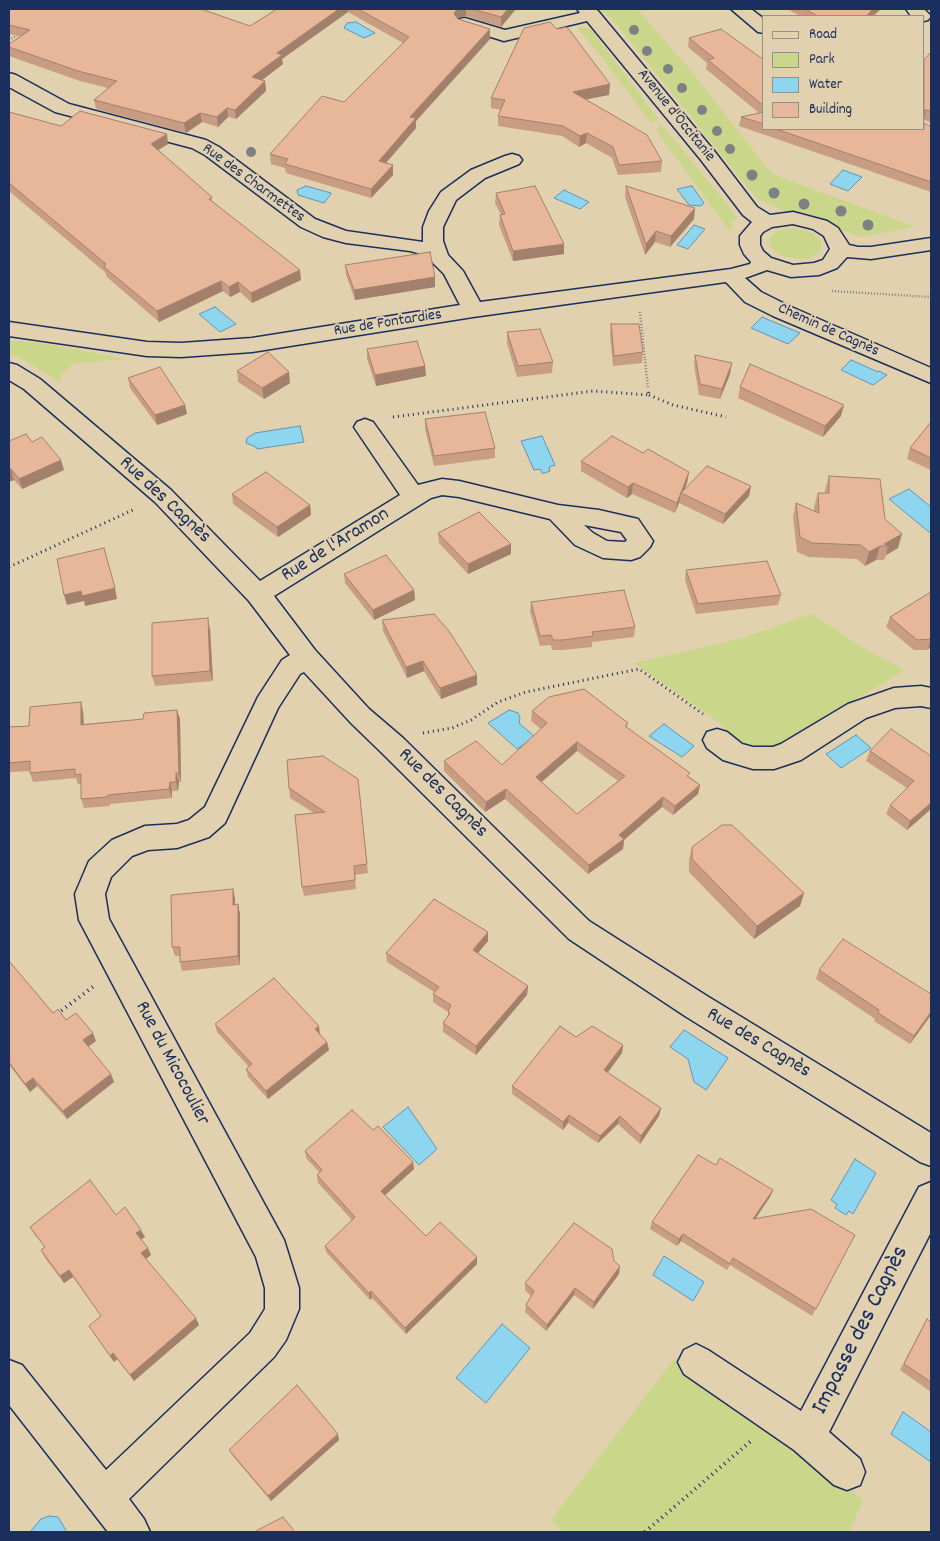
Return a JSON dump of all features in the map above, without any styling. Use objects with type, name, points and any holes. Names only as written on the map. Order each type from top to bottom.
[{"type":"street","points":[[740,9],[762,26]]},
{"type":"street","points":[[465,23],[504,36],[589,12]]},
{"type":"street","name":"Avenue d'Occitanie","points":[[589,12],[708,156],[750,211],[766,222]]},
{"type":"street","name":"Rue des Charmettes","points":[[9,79],[62,108],[199,144],[212,151],[308,223],[330,233],[346,237],[423,247],[438,256],[453,271],[474,310]]},
{"type":"street","points":[[438,256],[433,227],[439,210],[448,196],[478,174],[512,160]]},
{"type":"street","points":[[786,218],[807,220],[831,232],[838,240],[840,249],[837,257],[830,264],[819,269],[805,272],[776,268],[754,254],[750,245],[750,236],[756,228],[766,222],[786,218]]},
{"type":"street","points":[[840,249],[858,253],[871,253],[931,244]]},
{"type":"street","name":"Rue de Fontardies","points":[[9,329],[147,349],[181,350],[252,345],[474,310],[733,275],[757,268],[764,262]]},
{"type":"street","name":"Chemin de Cagnès","points":[[733,275],[737,283],[753,297],[931,376]]},
{"type":"street","name":"Rue des Cagnès","points":[[9,370],[32,384],[163,496],[258,594],[306,657],[360,716],[393,746],[579,930],[696,1006],[931,1151]]},
{"type":"street","points":[[365,427],[414,497]]},
{"type":"street","name":"Rue de l'Aramon","points":[[258,594],[424,491],[442,487],[451,488],[558,513]]},
{"type":"street","name":"Rue du Micocoulier","points":[[104,1498],[262,1345],[274,1328],[282,1308],[282,1288],[272,1252],[94,920],[90,894],[99,870],[122,848],[145,838],[177,836],[198,829],[214,816],[267,704],[291,667],[306,657]]},
{"type":"street","points":[[717,740],[734,752],[753,758],[774,758],[791,752],[857,711],[894,698],[921,696],[931,698]]},
{"type":"street","name":"Impasse des Cagnès","points":[[807,1437],[931,1198]]},
{"type":"street","name":"Impasse des Cagnès","points":[[696,1362],[807,1437],[847,1472]]},
{"type":"street","points":[[9,1378],[131,1532]]},
{"type":"path","points":[[9,40],[25,30]]},
{"type":"path","points":[[637,287],[649,395]]},
{"type":"path","points":[[825,290],[931,297]]},
{"type":"path","points":[[365,427],[393,417],[593,391],[649,395],[673,405],[726,417]]},
{"type":"path","points":[[9,567],[163,496]]},
{"type":"path","points":[[393,746],[409,735],[452,728],[471,720],[498,702],[526,692],[639,669],[717,724],[717,740]]},
{"type":"path","points":[[56,1015],[120,967]]},
{"type":"path","points":[[645,1532],[759,1435],[767,1410]]},
{"type":"green space","points":[[601,9],[637,9],[687,66],[772,174],[915,227],[861,237],[780,209],[756,198],[618,26]]},
{"type":"green space","points":[[576,26],[591,29],[659,120],[651,123]]},
{"type":"green space","points":[[661,124],[732,210],[737,219],[729,223],[734,227],[730,231],[655,129],[659,128]]},
{"type":"green space","points":[[786,228],[812,232],[821,241],[820,251],[810,258],[802,259],[777,254],[769,244],[769,239],[778,230]]},
{"type":"green space","points":[[9,340],[60,346],[124,359],[73,364],[61,375],[61,383],[19,357],[9,354]]},
{"type":"green space","points":[[812,614],[862,647],[904,670],[795,737],[770,747],[742,743],[732,737],[717,721],[634,663],[739,639]]},
{"type":"green space","points":[[674,1359],[801,1448],[863,1500],[849,1532],[563,1532],[551,1520]]},
{"type":"water","points":[[356,22],[375,33],[364,38],[344,28],[347,23]]},
{"type":"water","points":[[843,170],[862,177],[848,191],[830,184]]},
{"type":"water","points":[[306,186],[331,194],[324,203],[298,195],[297,190]]},
{"type":"water","points":[[692,186],[704,203],[701,206],[689,205],[677,189]]},
{"type":"water","points":[[564,190],[589,202],[580,209],[554,198]]},
{"type":"water","points":[[694,225],[705,229],[688,249],[677,245]]},
{"type":"water","points":[[215,307],[236,324],[220,332],[199,314]]},
{"type":"water","points":[[762,317],[800,333],[788,344],[751,328]]},
{"type":"water","points":[[851,360],[887,375],[873,385],[841,370]]},
{"type":"water","points":[[300,426],[304,442],[257,449],[246,443],[247,438],[255,433]]},
{"type":"water","points":[[542,436],[555,465],[549,467],[550,471],[545,473],[542,473],[540,469],[534,470],[521,441]]},
{"type":"water","points":[[909,489],[931,507],[931,531],[929,532],[889,499]]},
{"type":"water","points":[[509,710],[518,713],[519,723],[535,737],[517,749],[488,723]]},
{"type":"water","points":[[664,724],[694,746],[682,757],[649,736]]},
{"type":"water","points":[[856,735],[871,748],[841,768],[826,754]]},
{"type":"water","points":[[684,1030],[728,1058],[706,1090],[694,1082],[688,1059],[670,1047]]},
{"type":"water","points":[[408,1107],[437,1149],[419,1165],[383,1127]]},
{"type":"water","points":[[855,1159],[876,1173],[853,1214],[849,1211],[846,1215],[835,1208],[837,1204],[831,1200]]},
{"type":"water","points":[[664,1256],[704,1282],[693,1301],[653,1275]]},
{"type":"water","points":[[502,1324],[530,1348],[486,1403],[456,1378]]},
{"type":"water","points":[[903,1412],[931,1432],[931,1462],[891,1434]]},
{"type":"water","points":[[49,1516],[58,1517],[67,1532],[30,1532],[41,1519]]},
{"type":"building","points":[[9,9],[201,9],[250,26],[277,9],[339,9],[277,53],[282,55],[252,77],[265,81],[235,110],[227,108],[217,117],[200,113],[184,123],[94,100],[117,81],[78,71],[9,47],[9,44],[30,30],[9,25]]},
{"type":"building","points":[[358,9],[457,9],[454,14],[458,19],[490,29],[410,117],[416,118],[379,161],[393,165],[371,189],[285,164],[288,159],[270,154],[322,96],[344,102],[409,37]]},
{"type":"building","points":[[472,9],[508,9],[501,17]]},
{"type":"building","points":[[805,9],[873,9],[867,15],[816,15]]},
{"type":"building","points":[[550,22],[557,29],[567,27],[610,84],[573,92],[647,135],[662,161],[619,165],[613,147],[587,133],[580,136],[563,126],[498,116],[505,100],[491,98],[524,28]]},
{"type":"building","points":[[721,29],[762,59],[762,104],[708,60],[714,58],[689,38]]},
{"type":"building","points":[[931,52],[931,111],[925,110],[925,59]]},
{"type":"building","points":[[80,111],[167,134],[151,144],[212,197],[209,199],[300,270],[251,293],[238,282],[229,287],[221,281],[157,311],[104,267],[106,264],[9,183],[9,112],[61,126]]},
{"type":"building","points":[[762,112],[762,123],[741,117]]},
{"type":"building","points":[[925,124],[931,127],[931,182],[779,130],[925,130]]},
{"type":"building","points":[[535,186],[564,244],[513,251],[500,215],[505,214],[496,193]]},
{"type":"building","points":[[626,186],[695,208],[671,236],[656,231],[646,244]]},
{"type":"building","points":[[430,252],[435,277],[354,290],[345,265]]},
{"type":"building","points":[[611,324],[639,324],[643,352],[614,356]]},
{"type":"building","points":[[540,329],[553,362],[518,366],[507,332]]},
{"type":"building","points":[[417,341],[425,366],[375,375],[367,349]]},
{"type":"building","points":[[268,352],[289,372],[262,388],[237,371]]},
{"type":"building","points":[[695,355],[732,363],[722,389],[700,384]]},
{"type":"building","points":[[750,364],[844,405],[825,426],[740,387]]},
{"type":"building","points":[[160,367],[185,405],[155,415],[128,378]]},
{"type":"building","points":[[485,412],[495,448],[434,456],[425,419]]},
{"type":"building","points":[[931,422],[931,458],[910,448]]},
{"type":"building","points":[[26,434],[32,442],[42,437],[61,460],[19,479],[11,469],[9,471],[9,441]]},
{"type":"building","points":[[612,436],[643,453],[648,449],[689,472],[677,503],[633,483],[628,487],[581,461]]},
{"type":"building","points":[[707,466],[751,486],[725,514],[681,493]]},
{"type":"building","points":[[266,472],[310,505],[277,527],[232,494]]},
{"type":"building","points":[[829,476],[880,479],[885,519],[902,534],[884,544],[888,546],[880,546],[869,552],[861,545],[812,543],[800,537],[796,503],[819,513],[818,493],[829,493]]},
{"type":"building","points":[[479,512],[511,544],[468,564],[438,533]]},
{"type":"building","points":[[104,548],[115,588],[82,596],[81,591],[64,595],[57,559]]},
{"type":"building","points":[[386,555],[414,590],[373,610],[344,574]]},
{"type":"building","points":[[767,561],[781,595],[698,604],[686,570]]},
{"type":"building","points":[[624,590],[635,627],[592,632],[593,636],[563,640],[553,640],[551,635],[540,636],[531,602]]},
{"type":"building","points":[[931,592],[931,639],[917,640],[890,617]]},
{"type":"building","points":[[434,614],[449,631],[477,675],[440,688],[423,661],[406,667],[382,620]]},
{"type":"building","points":[[208,618],[210,671],[152,676],[152,623]]},
{"type":"building","points":[[584,689],[628,723],[625,726],[690,773],[687,776],[700,785],[675,806],[663,797],[619,835],[624,839],[589,865],[506,789],[486,802],[444,761],[476,741],[502,765],[547,723],[532,711],[549,697]],"holes":[[[577,742],[625,776],[577,814],[536,777]]]},
{"type":"building","points":[[81,702],[81,725],[143,719],[144,713],[177,710],[179,773],[176,773],[176,782],[170,782],[169,789],[81,799],[81,774],[75,775],[75,769],[30,773],[30,761],[9,763],[9,727],[29,726],[30,707]]},
{"type":"building","points":[[891,729],[931,756],[931,803],[910,821],[890,805],[914,781],[870,751]]},
{"type":"building","points":[[323,756],[358,779],[367,864],[354,866],[355,880],[302,887],[295,815],[325,812],[289,788],[287,760]]},
{"type":"building","points":[[722,825],[732,825],[804,893],[757,926],[692,859],[692,847]]},
{"type":"building","points":[[233,889],[233,905],[238,904],[238,956],[180,962],[180,947],[172,947],[171,895]]},
{"type":"building","points":[[434,899],[488,932],[473,950],[528,986],[476,1046],[443,1023],[450,1013],[448,1011],[451,1005],[433,994],[439,987],[386,953]]},
{"type":"building","points":[[843,939],[931,994],[931,1012],[914,1036],[878,1013],[879,1010],[819,970]]},
{"type":"building","points":[[9,961],[53,1013],[58,1009],[66,1020],[76,1013],[93,1033],[83,1040],[111,1074],[63,1111],[33,1078],[25,1084],[9,1062]]},
{"type":"building","points":[[274,978],[319,1026],[315,1029],[327,1042],[266,1091],[246,1069],[252,1064],[215,1024]]},
{"type":"building","points":[[560,1026],[576,1037],[592,1026],[623,1045],[604,1070],[661,1108],[641,1136],[620,1116],[600,1136],[569,1115],[563,1122],[512,1086]]},
{"type":"building","points":[[352,1110],[373,1130],[378,1126],[413,1162],[381,1191],[426,1236],[440,1222],[477,1257],[405,1328],[371,1291],[369,1293],[325,1246],[355,1217],[317,1175],[322,1170],[305,1151]]},
{"type":"building","points":[[698,1155],[716,1165],[720,1158],[773,1190],[753,1219],[811,1209],[855,1235],[816,1309],[733,1258],[730,1264],[683,1234],[679,1239],[652,1222]]},
{"type":"building","points":[[90,1180],[116,1215],[125,1207],[141,1230],[136,1233],[148,1248],[141,1253],[196,1318],[130,1375],[113,1353],[110,1356],[89,1326],[101,1316],[69,1270],[60,1276],[41,1250],[45,1247],[30,1227]]},
{"type":"building","points":[[574,1223],[612,1249],[614,1261],[620,1266],[594,1302],[575,1288],[547,1325],[526,1305],[534,1291],[525,1283]]},
{"type":"building","points":[[927,1319],[931,1322],[931,1382],[904,1364]]},
{"type":"building","points":[[297,1385],[338,1434],[268,1496],[229,1450]]},
{"type":"building","points":[[283,1517],[295,1532],[254,1532]]}]
